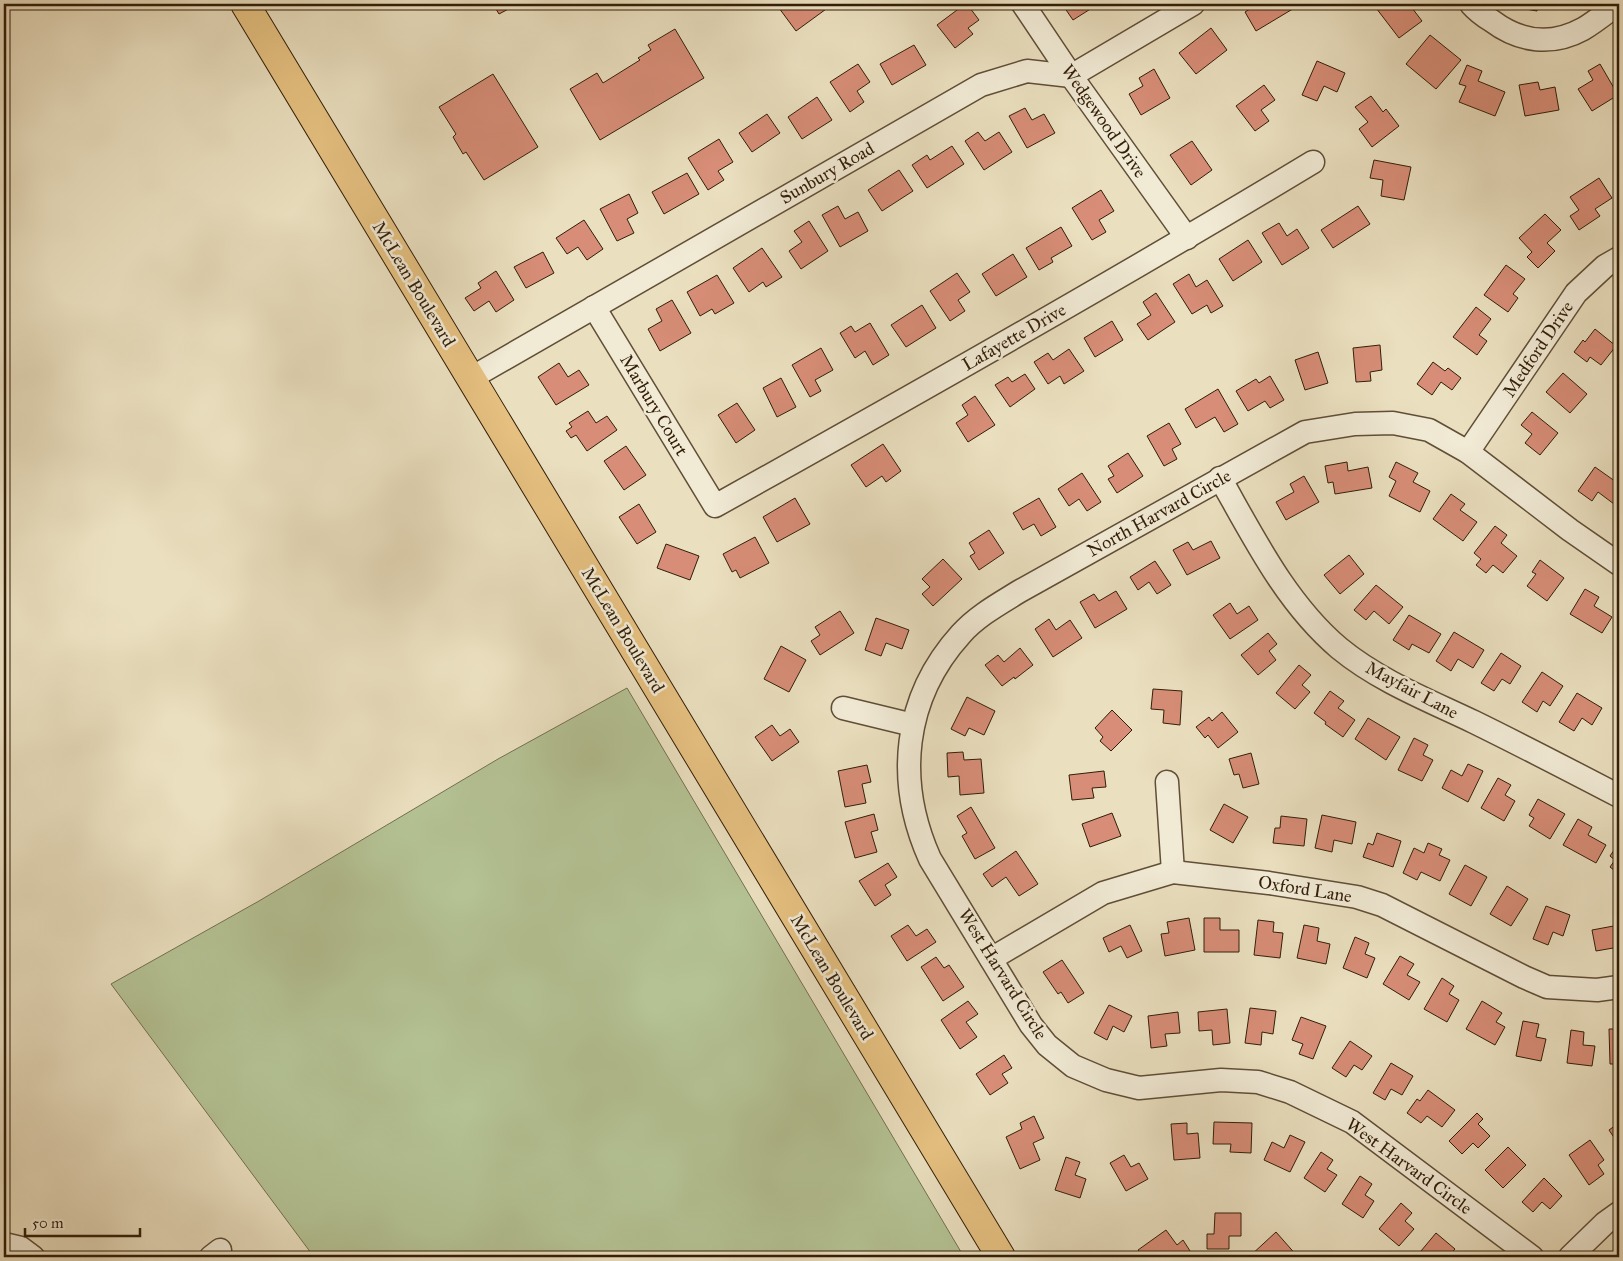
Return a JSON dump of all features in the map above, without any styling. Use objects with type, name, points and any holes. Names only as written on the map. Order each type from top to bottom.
[{"type":"main road","name":"McLean Boulevard","points":[[245,4],[1001,1257]]},
{"type":"street","name":"Wedgewood Drive","points":[[1023,4],[1071,76],[1187,238]]},
{"type":"street","points":[[1071,76],[1193,4]]},
{"type":"street","points":[[1471,4],[1476,10],[1504,30],[1530,39],[1558,39],[1584,29],[1618,4]]},
{"type":"street","name":"Sunbury Road","points":[[471,378],[981,85],[1027,70],[1071,76]]},
{"type":"street","name":"Lafayette Drive","points":[[714,504],[715,506],[896,405],[1187,238],[1313,162]]},
{"type":"street","name":"Medford Drive","points":[[1468,452],[1576,293],[1605,266],[1619,258]]},
{"type":"street","name":"Marbury Court","points":[[594,306],[714,504]]},
{"type":"street","name":"North Harvard Circle","points":[[913,725],[921,697],[940,661],[961,634],[978,618],[1220,478],[1305,432],[1355,424],[1393,423],[1429,430],[1468,452],[1570,530],[1619,564]]},
{"type":"street","name":"Mayfair Lane","points":[[1220,478],[1269,564],[1293,599],[1338,647],[1384,679],[1533,750],[1619,796]]},
{"type":"street","points":[[843,708],[913,725]]},
{"type":"street","name":"West Harvard Circle","points":[[913,725],[908,753],[909,780],[912,808],[921,838],[930,858],[1030,1024],[1047,1044],[1074,1066],[1106,1080],[1139,1088],[1221,1080],[1258,1082],[1290,1092],[1352,1122],[1532,1257]]},
{"type":"street","points":[[1167,782],[1173,872]]},
{"type":"street","name":"Oxford Lane","points":[[991,960],[1103,893],[1173,872],[1269,882],[1357,897],[1382,905],[1547,987],[1597,990],[1619,987]]},
{"type":"street","points":[[1570,1257],[1605,1223],[1619,1214]]},
{"type":"street","points":[[4,1244],[21,1248],[33,1257]]},
{"type":"green space","points":[[627,688],[964,1257],[314,1257],[111,984],[259,901],[498,759]]},
{"type":"building","points":[[493,4],[518,4],[499,14]]},
{"type":"building","points":[[776,4],[833,4],[796,31]]},
{"type":"building","points":[[967,4],[979,20],[968,28],[973,34],[955,48],[937,25]]},
{"type":"building","points":[[1062,4],[1089,4],[1092,8],[1073,20]]},
{"type":"building","points":[[1258,4],[1294,4],[1296,7],[1256,31],[1245,12]]},
{"type":"building","points":[[1373,4],[1409,4],[1422,21],[1399,38]]},
{"type":"building","points":[[1515,4],[1538,4],[1537,11],[1514,7]]},
{"type":"building","points":[[1211,28],[1227,50],[1196,74],[1179,53]]},
{"type":"building","points":[[675,29],[704,78],[600,140],[570,89],[597,73],[603,83],[640,60],[638,58],[651,50],[648,45]]},
{"type":"building","points":[[1430,35],[1461,60],[1436,89],[1406,64]]},
{"type":"building","points":[[914,45],[926,65],[892,85],[880,64]]},
{"type":"building","points":[[1317,61],[1345,73],[1337,92],[1324,86],[1317,101],[1302,95]]},
{"type":"building","points":[[858,64],[870,82],[857,91],[864,102],[850,112],[830,82]]},
{"type":"building","points":[[1600,64],[1618,95],[1592,111],[1578,89],[1593,80],[1588,71]]},
{"type":"building","points":[[1467,65],[1482,71],[1478,81],[1505,92],[1495,116],[1459,102],[1466,86],[1459,84]]},
{"type":"building","points":[[1154,69],[1170,98],[1141,115],[1129,94],[1143,86],[1139,78]]},
{"type":"building","points":[[493,74],[538,147],[484,180],[466,152],[463,154],[453,137],[456,134],[439,107]]},
{"type":"building","points":[[1538,82],[1540,90],[1555,87],[1559,110],[1525,116],[1519,85]]},
{"type":"building","points":[[1264,85],[1275,100],[1261,110],[1269,121],[1255,131],[1236,106]]},
{"type":"building","points":[[1371,96],[1383,112],[1386,109],[1399,126],[1372,147],[1359,129],[1368,122],[1355,107]]},
{"type":"building","points":[[817,97],[832,120],[802,139],[788,117]]},
{"type":"building","points":[[1025,108],[1032,120],[1044,114],[1055,133],[1027,148],[1009,116]]},
{"type":"building","points":[[767,114],[780,133],[752,152],[739,133]]},
{"type":"building","points":[[978,132],[985,141],[999,132],[1012,152],[984,170],[965,141]]},
{"type":"building","points":[[719,139],[733,162],[718,171],[724,180],[708,190],[688,158]]},
{"type":"building","points":[[1192,141],[1212,170],[1191,185],[1170,155]]},
{"type":"building","points":[[952,146],[964,164],[927,188],[912,165],[927,155],[930,160]]},
{"type":"building","points":[[1374,160],[1411,167],[1404,200],[1381,196],[1383,180],[1370,178]]},
{"type":"building","points":[[899,170],[913,191],[882,211],[868,190]]},
{"type":"building","points":[[687,173],[699,194],[664,214],[652,192]]},
{"type":"building","points":[[1599,178],[1612,198],[1595,209],[1600,216],[1579,230],[1570,216],[1579,210],[1570,197]]},
{"type":"building","points":[[1101,190],[1114,211],[1099,220],[1106,232],[1092,240],[1072,208]]},
{"type":"building","points":[[629,194],[638,213],[627,219],[634,233],[617,241],[600,209]]},
{"type":"building","points":[[838,206],[845,219],[858,212],[868,231],[840,247],[822,215]]},
{"type":"building","points":[[1358,206],[1370,224],[1333,248],[1321,230]]},
{"type":"building","points":[[1545,214],[1561,230],[1547,243],[1555,251],[1538,268],[1527,257],[1532,252],[1519,238]]},
{"type":"building","points":[[584,220],[603,249],[587,260],[578,247],[567,254],[556,238]]},
{"type":"building","points":[[809,221],[828,251],[801,269],[789,251],[802,242],[794,231]]},
{"type":"building","points":[[1279,223],[1287,236],[1297,229],[1309,248],[1282,265],[1262,233]]},
{"type":"building","points":[[1061,227],[1072,246],[1051,258],[1053,262],[1039,270],[1026,248]]},
{"type":"building","points":[[1248,240],[1262,262],[1233,281],[1219,259]]},
{"type":"building","points":[[762,248],[782,277],[766,287],[763,282],[749,292],[733,268]]},
{"type":"building","points":[[543,252],[554,273],[526,288],[514,267]]},
{"type":"building","points":[[1013,254],[1027,277],[996,296],[982,274]]},
{"type":"building","points":[[1506,265],[1525,279],[1513,294],[1518,298],[1508,312],[1484,295]]},
{"type":"building","points":[[496,271],[514,300],[496,312],[489,301],[474,311],[465,298],[481,288],[478,283]]},
{"type":"building","points":[[957,273],[970,292],[958,300],[965,311],[950,321],[930,291]]},
{"type":"building","points":[[1189,274],[1196,287],[1207,280],[1223,306],[1211,313],[1207,305],[1192,314],[1173,284]]},
{"type":"building","points":[[717,275],[734,303],[715,314],[712,309],[700,316],[687,292]]},
{"type":"building","points":[[1156,293],[1175,322],[1148,340],[1137,324],[1151,315],[1143,302]]},
{"type":"building","points":[[672,300],[691,333],[660,351],[648,329],[662,321],[656,309]]},
{"type":"building","points":[[922,305],[936,328],[906,347],[891,325]]},
{"type":"building","points":[[1476,307],[1491,319],[1479,335],[1487,341],[1477,355],[1453,337]]},
{"type":"building","points":[[1112,321],[1123,340],[1095,357],[1084,338]]},
{"type":"building","points":[[870,323],[889,355],[873,365],[865,351],[855,358],[840,333],[851,326],[855,332]]},
{"type":"building","points":[[1595,329],[1616,346],[1601,365],[1590,357],[1587,362],[1574,352]]},
{"type":"building","points":[[1380,345],[1382,370],[1370,372],[1371,381],[1356,382],[1353,348]]},
{"type":"building","points":[[821,348],[833,370],[815,380],[821,391],[810,397],[792,365]]},
{"type":"building","points":[[1069,349],[1084,371],[1064,384],[1060,376],[1048,384],[1034,362],[1048,353],[1053,360]]},
{"type":"building","points":[[1318,352],[1328,383],[1305,390],[1295,360]]},
{"type":"building","points":[[1433,362],[1445,371],[1448,368],[1461,378],[1452,390],[1441,382],[1432,395],[1417,384]]},
{"type":"building","points":[[559,363],[568,377],[579,370],[589,385],[556,405],[538,377]]},
{"type":"building","points":[[1563,373],[1587,394],[1570,413],[1546,392]]},
{"type":"building","points":[[1025,374],[1035,389],[1010,407],[995,385],[1008,377],[1012,382]]},
{"type":"building","points":[[1270,376],[1284,400],[1270,408],[1265,401],[1248,411],[1236,391],[1256,379],[1259,383]]},
{"type":"building","points":[[781,378],[796,407],[777,417],[763,388]]},
{"type":"building","points":[[1218,389],[1238,424],[1224,432],[1215,417],[1196,428],[1185,409]]},
{"type":"building","points":[[975,396],[995,425],[968,442],[956,423],[968,415],[962,405]]},
{"type":"building","points":[[737,403],[755,430],[736,443],[718,415]]},
{"type":"building","points":[[588,411],[596,423],[607,416],[617,430],[587,451],[576,435],[571,438],[566,431],[572,427],[569,423]]},
{"type":"building","points":[[1532,412],[1558,433],[1540,455],[1525,443],[1532,434],[1521,425]]},
{"type":"building","points":[[1169,423],[1181,444],[1172,449],[1177,459],[1164,466],[1147,436]]},
{"type":"building","points":[[883,444],[901,471],[886,482],[882,476],[866,487],[851,465]]},
{"type":"building","points":[[626,446],[646,475],[624,490],[604,461]]},
{"type":"building","points":[[1128,453],[1143,476],[1117,493],[1108,479],[1114,476],[1108,466]]},
{"type":"building","points":[[1347,462],[1348,471],[1368,467],[1372,488],[1335,494],[1333,482],[1328,483],[1325,466]]},
{"type":"building","points":[[1396,462],[1418,473],[1413,482],[1430,491],[1420,512],[1389,496],[1396,481],[1389,477]]},
{"type":"building","points":[[1595,467],[1619,484],[1619,497],[1614,504],[1598,492],[1592,501],[1578,491]]},
{"type":"building","points":[[1082,473],[1101,502],[1087,511],[1079,499],[1069,506],[1058,489]]},
{"type":"building","points":[[1304,476],[1319,502],[1286,520],[1276,502],[1294,492],[1290,484]]},
{"type":"building","points":[[1451,494],[1465,504],[1460,510],[1477,522],[1463,541],[1433,519]]},
{"type":"building","points":[[795,498],[810,524],[777,542],[763,517]]},
{"type":"building","points":[[1039,498],[1056,527],[1041,536],[1034,524],[1023,530],[1013,513]]},
{"type":"building","points":[[639,504],[656,532],[637,544],[619,517]]},
{"type":"building","points":[[1495,526],[1507,535],[1501,543],[1517,556],[1503,573],[1493,565],[1486,573],[1476,565],[1481,559],[1474,553]]},
{"type":"building","points":[[989,530],[1004,553],[979,570],[970,556],[975,553],[969,543]]},
{"type":"building","points":[[755,537],[769,563],[740,578],[736,570],[732,572],[723,554]]},
{"type":"building","points":[[1211,541],[1220,558],[1187,575],[1173,550],[1188,542],[1193,550]]},
{"type":"building","points":[[666,544],[699,556],[690,580],[657,568]]},
{"type":"building","points":[[1349,555],[1364,574],[1340,594],[1324,575]]},
{"type":"building","points":[[943,559],[962,579],[933,606],[922,594],[930,587],[922,579]]},
{"type":"building","points":[[1540,560],[1564,578],[1547,601],[1527,586],[1536,574],[1532,572]]},
{"type":"building","points":[[1155,561],[1171,585],[1157,594],[1149,582],[1138,590],[1130,577]]},
{"type":"building","points":[[1376,585],[1403,607],[1389,624],[1374,611],[1366,620],[1354,610]]},
{"type":"building","points":[[1585,589],[1599,597],[1594,606],[1612,617],[1602,633],[1570,614]]},
{"type":"building","points":[[1116,591],[1127,609],[1095,628],[1080,602],[1094,594],[1099,601]]},
{"type":"building","points":[[1230,603],[1237,614],[1249,606],[1258,620],[1230,639],[1213,615]]},
{"type":"building","points":[[840,611],[854,633],[820,655],[811,641],[820,635],[815,627]]},
{"type":"building","points":[[1409,615],[1441,634],[1429,653],[1412,644],[1409,650],[1393,640]]},
{"type":"building","points":[[876,618],[909,630],[902,649],[886,643],[881,656],[865,650]]},
{"type":"building","points":[[1049,619],[1056,630],[1070,620],[1082,638],[1053,657],[1035,629]]},
{"type":"building","points":[[1454,632],[1484,650],[1473,668],[1458,659],[1451,671],[1436,661]]},
{"type":"building","points":[[1268,633],[1277,644],[1269,651],[1276,660],[1258,675],[1241,655]]},
{"type":"building","points":[[781,646],[806,660],[789,692],[764,679]]},
{"type":"building","points":[[1020,648],[1033,665],[1002,686],[985,665],[998,655],[1004,662]]},
{"type":"building","points":[[1501,653],[1521,666],[1510,684],[1502,679],[1494,691],[1481,683]]},
{"type":"building","points":[[1299,665],[1311,675],[1302,685],[1310,692],[1295,709],[1276,693]]},
{"type":"building","points":[[1542,672],[1563,686],[1550,706],[1543,701],[1537,712],[1522,702]]},
{"type":"building","points":[[1153,689],[1182,691],[1180,725],[1163,723],[1164,710],[1151,709]]},
{"type":"building","points":[[1330,691],[1344,701],[1338,708],[1355,720],[1343,737],[1314,713]]},
{"type":"building","points":[[1577,693],[1602,708],[1592,725],[1582,718],[1574,731],[1559,722]]},
{"type":"building","points":[[967,697],[995,711],[984,735],[969,728],[965,736],[951,729]]},
{"type":"building","points":[[1112,710],[1132,730],[1111,751],[1100,741],[1103,737],[1095,728]]},
{"type":"building","points":[[1222,712],[1238,732],[1218,748],[1208,735],[1205,738],[1196,727],[1209,717],[1212,721]]},
{"type":"building","points":[[1368,718],[1400,737],[1386,760],[1355,739]]},
{"type":"building","points":[[772,725],[780,736],[790,729],[799,742],[772,761],[755,737]]},
{"type":"building","points":[[1414,738],[1428,745],[1423,755],[1433,760],[1422,781],[1398,770]]},
{"type":"building","points":[[963,752],[964,760],[981,759],[984,793],[960,795],[959,776],[948,777],[947,753]]},
{"type":"building","points":[[1251,753],[1259,784],[1243,788],[1239,774],[1234,775],[1229,759]]},
{"type":"building","points":[[1468,764],[1483,771],[1468,802],[1442,788],[1451,770],[1462,776]]},
{"type":"building","points":[[867,765],[871,782],[862,784],[866,803],[845,807],[838,771]]},
{"type":"building","points":[[1104,771],[1106,787],[1092,788],[1094,798],[1072,800],[1069,775]]},
{"type":"building","points":[[1498,778],[1511,785],[1505,795],[1515,801],[1504,821],[1481,808]]},
{"type":"building","points":[[1538,799],[1565,814],[1550,839],[1529,826],[1534,818],[1529,815]]},
{"type":"building","points":[[1224,804],[1248,817],[1233,843],[1210,830]]},
{"type":"building","points":[[971,807],[995,848],[975,859],[962,836],[967,833],[957,816]]},
{"type":"building","points":[[1112,813],[1121,836],[1090,847],[1082,824]]},
{"type":"building","points":[[874,814],[878,830],[871,832],[877,852],[855,858],[845,822]]},
{"type":"building","points":[[1322,815],[1356,822],[1352,844],[1334,840],[1332,852],[1315,848]]},
{"type":"building","points":[[1281,816],[1307,819],[1304,846],[1273,843],[1275,828],[1280,828]]},
{"type":"building","points":[[1578,819],[1592,827],[1588,835],[1606,845],[1596,863],[1563,845]]},
{"type":"building","points":[[1377,833],[1401,841],[1393,867],[1363,857],[1368,843],[1373,845]]},
{"type":"building","points":[[1428,843],[1442,849],[1439,855],[1450,860],[1440,881],[1421,872],[1417,880],[1403,873],[1414,848],[1424,853]]},
{"type":"building","points":[[1619,843],[1619,874],[1610,867],[1615,860],[1610,856]]},
{"type":"building","points":[[1016,851],[1038,884],[1019,896],[1006,877],[992,887],[983,874]]},
{"type":"building","points":[[888,863],[897,877],[885,885],[891,895],[875,906],[859,881]]},
{"type":"building","points":[[1465,865],[1487,877],[1471,906],[1449,894]]},
{"type":"building","points":[[1507,886],[1528,899],[1511,926],[1490,914]]},
{"type":"building","points":[[1546,906],[1570,915],[1563,936],[1553,932],[1548,945],[1533,939]]},
{"type":"building","points":[[1189,918],[1195,950],[1165,956],[1161,934],[1169,933],[1167,922]]},
{"type":"building","points":[[1204,918],[1220,918],[1220,930],[1239,930],[1239,952],[1204,952]]},
{"type":"building","points":[[1258,920],[1274,922],[1273,932],[1283,933],[1280,958],[1254,955]]},
{"type":"building","points":[[908,925],[916,936],[927,929],[936,942],[907,961],[891,936]]},
{"type":"building","points":[[1130,925],[1142,951],[1127,958],[1121,946],[1109,952],[1103,938]]},
{"type":"building","points":[[1304,925],[1319,928],[1317,941],[1330,944],[1326,964],[1297,958]]},
{"type":"building","points":[[1619,925],[1619,947],[1596,951],[1592,930]]},
{"type":"building","points":[[1355,937],[1369,943],[1365,954],[1375,958],[1367,978],[1343,968]]},
{"type":"building","points":[[1400,956],[1414,964],[1407,975],[1420,982],[1409,1000],[1383,984]]},
{"type":"building","points":[[936,957],[944,968],[949,965],[964,987],[943,1001],[921,967]]},
{"type":"building","points":[[1062,960],[1084,993],[1068,1003],[1061,992],[1058,994],[1043,972]]},
{"type":"building","points":[[1442,978],[1454,986],[1449,994],[1459,1000],[1447,1022],[1424,1009]]},
{"type":"building","points":[[968,1001],[978,1014],[966,1022],[977,1037],[960,1049],[941,1020]]},
{"type":"building","points":[[1482,1001],[1502,1013],[1496,1022],[1505,1027],[1495,1045],[1466,1029]]},
{"type":"building","points":[[1109,1005],[1132,1016],[1124,1032],[1113,1026],[1107,1040],[1094,1033]]},
{"type":"building","points":[[1250,1008],[1276,1011],[1273,1034],[1262,1032],[1261,1045],[1245,1043]]},
{"type":"building","points":[[1227,1009],[1230,1043],[1213,1045],[1212,1030],[1199,1031],[1198,1012]]},
{"type":"building","points":[[1178,1012],[1180,1033],[1165,1034],[1167,1046],[1151,1048],[1148,1016]]},
{"type":"building","points":[[1301,1017],[1326,1026],[1313,1059],[1299,1054],[1303,1044],[1292,1040]]},
{"type":"building","points":[[1523,1021],[1539,1024],[1536,1037],[1546,1039],[1541,1061],[1516,1056]]},
{"type":"building","points":[[1609,1029],[1619,1029],[1619,1064],[1610,1064]]},
{"type":"building","points":[[1571,1030],[1584,1032],[1583,1045],[1595,1046],[1592,1066],[1567,1063]]},
{"type":"building","points":[[1350,1041],[1372,1056],[1362,1070],[1354,1065],[1346,1077],[1332,1068]]},
{"type":"building","points":[[1004,1055],[1012,1068],[1002,1074],[1008,1083],[990,1095],[976,1074]]},
{"type":"building","points":[[1391,1063],[1413,1076],[1402,1095],[1391,1089],[1385,1100],[1373,1093]]},
{"type":"building","points":[[1428,1090],[1455,1110],[1442,1127],[1427,1116],[1421,1123],[1407,1113],[1417,1099],[1420,1101]]},
{"type":"building","points":[[1477,1113],[1483,1119],[1478,1124],[1490,1136],[1478,1148],[1473,1143],[1462,1154],[1449,1141]]},
{"type":"building","points":[[1034,1116],[1044,1138],[1033,1143],[1040,1160],[1020,1169],[1006,1137],[1022,1129],[1020,1123]]},
{"type":"building","points":[[1214,1122],[1252,1123],[1251,1153],[1230,1152],[1231,1144],[1213,1144]]},
{"type":"building","points":[[1187,1123],[1187,1134],[1198,1133],[1200,1158],[1174,1160],[1171,1124]]},
{"type":"building","points":[[1619,1123],[1619,1145],[1609,1130]]},
{"type":"building","points":[[1290,1135],[1305,1142],[1290,1172],[1264,1160],[1272,1142],[1284,1148]]},
{"type":"building","points":[[1590,1140],[1604,1160],[1598,1165],[1604,1174],[1589,1185],[1569,1155]]},
{"type":"building","points":[[1508,1147],[1526,1165],[1503,1188],[1485,1170]]},
{"type":"building","points":[[1321,1152],[1333,1160],[1327,1169],[1337,1175],[1325,1192],[1304,1178]]},
{"type":"building","points":[[1124,1155],[1131,1167],[1139,1163],[1148,1179],[1126,1191],[1110,1163]]},
{"type":"building","points":[[1066,1157],[1080,1162],[1075,1175],[1086,1179],[1080,1198],[1055,1190]]},
{"type":"building","points":[[1360,1176],[1372,1184],[1365,1195],[1374,1201],[1363,1218],[1342,1204]]},
{"type":"building","points":[[1544,1178],[1562,1196],[1550,1209],[1542,1202],[1533,1212],[1522,1202]]},
{"type":"building","points":[[1401,1203],[1412,1213],[1405,1221],[1414,1229],[1399,1246],[1379,1229]]},
{"type":"building","points":[[1215,1213],[1241,1213],[1241,1236],[1229,1236],[1229,1249],[1207,1249],[1207,1234],[1214,1234]]},
{"type":"building","points":[[1166,1230],[1177,1245],[1183,1240],[1192,1254],[1187,1257],[1143,1257],[1138,1250]]},
{"type":"building","points":[[1276,1232],[1298,1257],[1250,1256]]},
{"type":"building","points":[[1436,1233],[1455,1249],[1448,1257],[1416,1257]]}]
